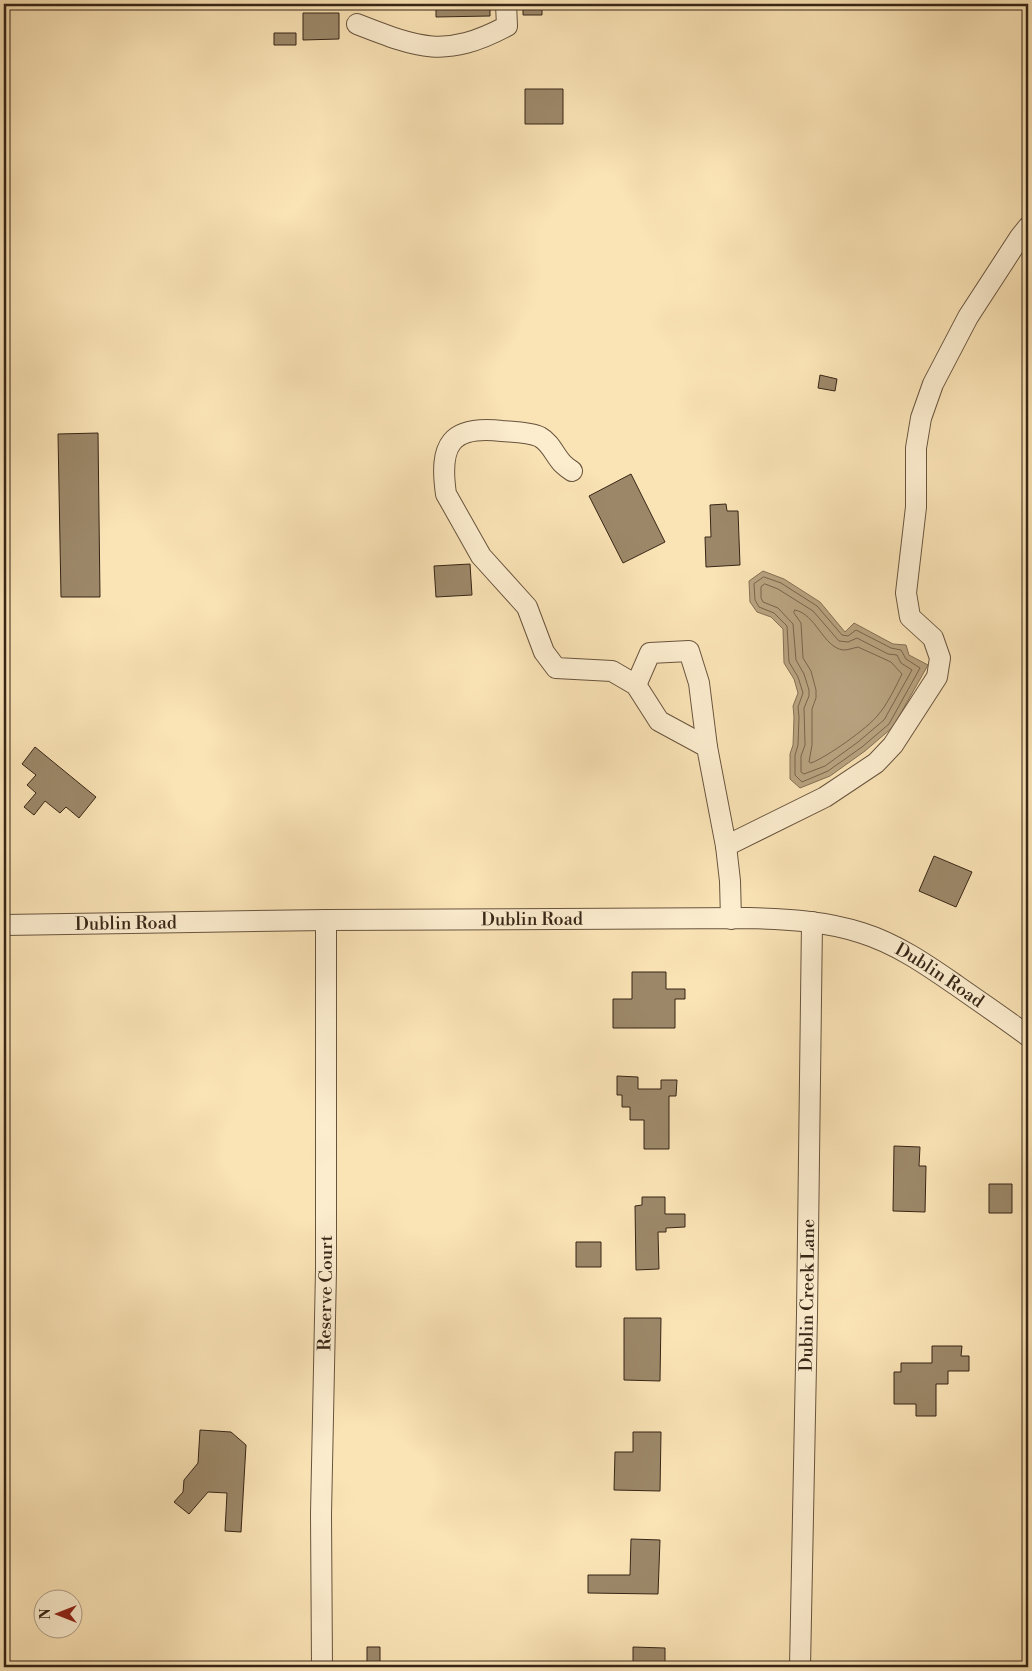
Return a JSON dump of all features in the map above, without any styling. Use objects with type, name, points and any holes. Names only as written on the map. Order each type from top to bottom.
[{"type":"street","points":[[356,24],[416,46],[442,47],[467,43],[488,36],[507,26],[506,4]]},
{"type":"street","points":[[726,846],[825,797],[876,763],[893,745],[937,677],[940,658],[933,638],[910,617],[906,593],[916,507],[916,448],[921,418],[933,384],[968,318],[1028,227]]},
{"type":"street","points":[[572,471],[563,464],[547,443],[540,438],[520,433],[479,430],[464,432],[456,436],[448,447],[444,483],[446,494],[482,556],[527,607],[544,652],[556,668],[612,671],[636,685],[660,721],[707,747]]},
{"type":"street","points":[[636,685],[650,653],[689,651],[699,683],[707,747],[726,846],[731,918]]},
{"type":"street","name":"Dublin Road","points":[[4,925],[326,920],[731,918],[812,922],[830,924],[864,933],[898,948],[931,968],[1028,1036]]},
{"type":"street","name":"Reserve Court","points":[[322,1667],[321,1514],[326,1270],[326,920]]},
{"type":"street","name":"Dublin Creek Lane","points":[[800,1667],[812,922]]},
{"type":"water","points":[[763,571],[784,579],[820,602],[845,632],[854,623],[893,644],[906,645],[909,655],[928,665],[893,727],[865,751],[830,776],[800,788],[790,779],[790,754],[793,745],[793,706],[798,693],[794,679],[784,663],[783,629],[771,617],[757,612],[750,602],[749,581]]},
{"type":"building","points":[[436,4],[490,4],[490,16],[436,17]]},
{"type":"building","points":[[523,4],[542,4],[542,15],[523,15]]},
{"type":"building","points":[[303,13],[339,13],[339,39],[303,40]]},
{"type":"building","points":[[274,33],[296,33],[296,45],[274,45]]},
{"type":"building","points":[[525,89],[563,89],[563,124],[525,124]]},
{"type":"building","points":[[820,375],[837,379],[835,391],[818,388]]},
{"type":"building","points":[[98,433],[100,597],[61,597],[58,434]]},
{"type":"building","points":[[631,474],[665,542],[623,563],[589,496]]},
{"type":"building","points":[[726,504],[727,511],[738,511],[740,565],[706,567],[705,537],[711,537],[710,505]]},
{"type":"building","points":[[470,564],[472,595],[436,597],[434,566]]},
{"type":"building","points":[[35,747],[96,797],[79,818],[66,807],[60,813],[45,801],[34,815],[24,807],[36,793],[27,785],[36,775],[22,764]]},
{"type":"building","points":[[934,856],[972,872],[956,907],[919,891]]},
{"type":"building","points":[[632,972],[666,972],[666,989],[685,989],[685,999],[675,999],[675,1028],[613,1028],[613,999],[632,999]]},
{"type":"building","points":[[617,1076],[638,1077],[638,1089],[661,1089],[661,1080],[677,1080],[676,1096],[669,1096],[669,1149],[644,1149],[644,1120],[630,1120],[630,1107],[622,1107],[622,1095],[617,1095]]},
{"type":"building","points":[[894,1146],[920,1147],[919,1166],[926,1166],[925,1212],[893,1211]]},
{"type":"building","points":[[989,1184],[1012,1184],[1012,1213],[989,1213]]},
{"type":"building","points":[[642,1197],[665,1197],[665,1214],[685,1214],[685,1227],[666,1228],[666,1232],[658,1232],[659,1269],[636,1270],[635,1206],[642,1205]]},
{"type":"building","points":[[576,1242],[601,1242],[601,1267],[576,1267]]},
{"type":"building","points":[[624,1318],[661,1318],[660,1381],[624,1380]]},
{"type":"building","points":[[932,1346],[962,1346],[961,1356],[969,1356],[969,1371],[948,1371],[948,1384],[936,1384],[936,1416],[916,1416],[916,1404],[894,1404],[894,1372],[901,1372],[901,1363],[932,1363]]},
{"type":"building","points":[[200,1430],[231,1432],[246,1445],[241,1532],[225,1531],[227,1493],[208,1492],[189,1514],[174,1502],[183,1492],[184,1480],[198,1463]]},
{"type":"building","points":[[633,1432],[661,1432],[660,1491],[614,1490],[615,1452],[633,1452]]},
{"type":"building","points":[[631,1539],[660,1540],[658,1594],[588,1593],[588,1575],[630,1575]]},
{"type":"building","points":[[367,1647],[380,1647],[380,1667],[367,1667]]},
{"type":"building","points":[[633,1647],[665,1648],[665,1667],[633,1667]]}]
